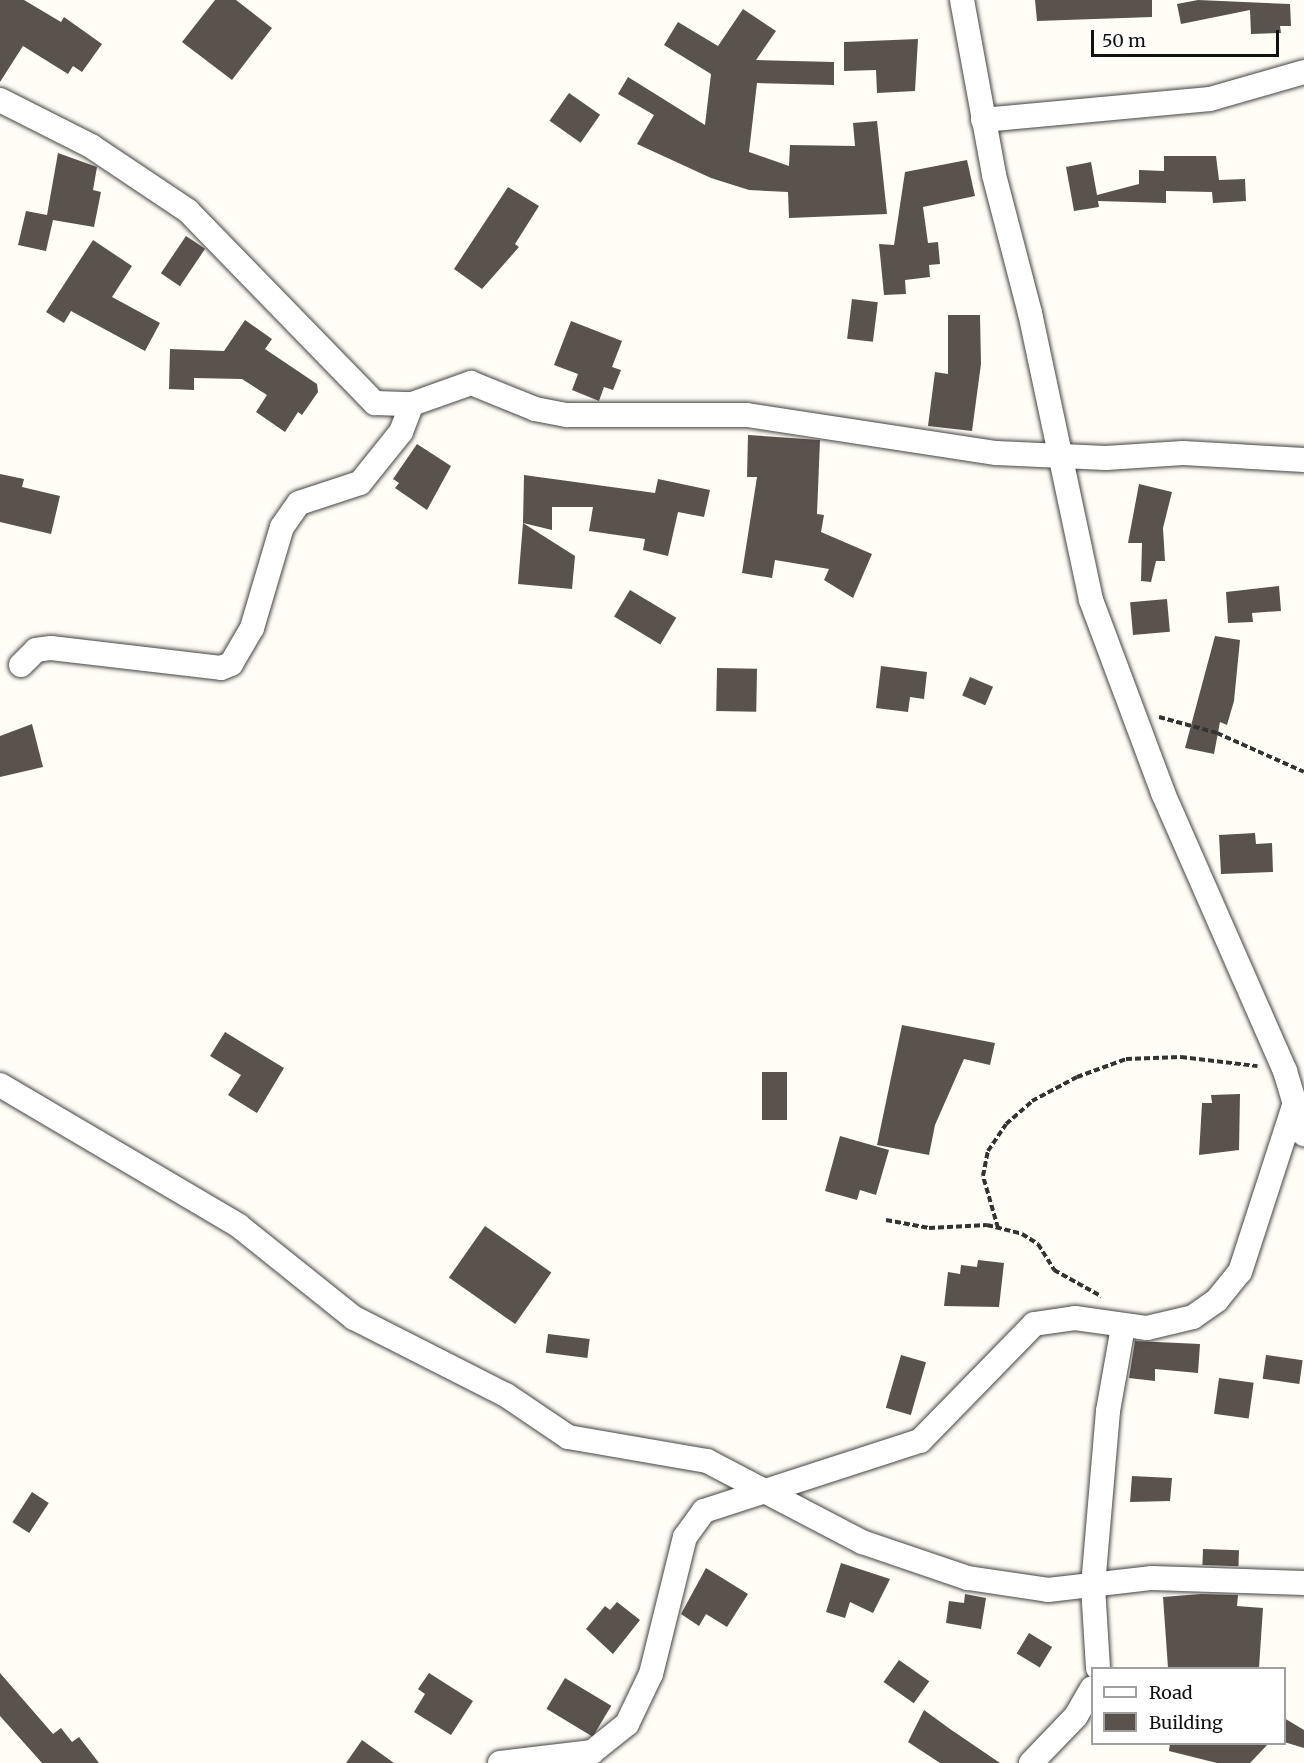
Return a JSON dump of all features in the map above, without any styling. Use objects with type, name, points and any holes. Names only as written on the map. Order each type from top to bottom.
[{"type":"street","points":[[962,0],[983,120],[1061,457],[1091,600],[1129,710],[1293,1089],[1304,1134]]},
{"type":"street","points":[[983,120],[1210,99],[1304,72]]},
{"type":"street","points":[[0,100],[91,146],[180,205],[225,245],[358,389],[375,403],[412,404],[457,384],[478,384],[550,414],[747,415],[996,453],[1061,457],[1183,453],[1304,460]]},
{"type":"street","points":[[21,665],[36,650],[51,648],[222,668],[231,664],[252,628],[282,527],[299,503],[360,483],[401,432],[412,404]]},
{"type":"street","points":[[0,1085],[239,1226],[354,1318],[506,1395],[568,1437],[625,1450],[688,1456],[771,1491],[862,1542],[968,1578],[1048,1590],[1152,1578],[1304,1583]]},
{"type":"street","points":[[500,1763],[590,1757],[627,1724],[640,1699],[693,1520],[716,1506],[900,1452],[935,1432],[1034,1324],[1075,1318],[1123,1327],[1147,1328],[1193,1317],[1232,1286],[1293,1089]]},
{"type":"street","points":[[1098,1667],[1093,1586],[1108,1411],[1123,1327]]},
{"type":"street","points":[[1031,1763],[1076,1716],[1091,1690]]},
{"type":"path","points":[[1129,710],[1217,733],[1304,772]]},
{"type":"path","points":[[998,1228],[983,1176],[988,1151],[1006,1124],[1032,1101],[1077,1077],[1126,1059],[1181,1057],[1293,1089]]},
{"type":"path","points":[[886,1220],[929,1228],[970,1224],[998,1228],[1038,1244],[1054,1270],[1106,1298]]},
{"type":"building","points":[[0,0],[24,0],[61,22],[64,17],[102,44],[82,72],[73,66],[68,74],[23,46],[0,82]]},
{"type":"building","points":[[215,0],[236,0],[272,28],[232,80],[182,42]]},
{"type":"building","points":[[1035,0],[1152,0],[1152,17],[1037,21]]},
{"type":"building","points":[[1198,0],[1290,4],[1291,26],[1280,26],[1281,33],[1251,34],[1250,10],[1181,24],[1177,4]]},
{"type":"building","points":[[743,9],[776,31],[756,60],[834,62],[834,85],[757,83],[749,152],[789,166],[790,145],[855,146],[853,123],[877,121],[887,214],[789,218],[788,192],[749,190],[711,178],[637,144],[654,115],[618,94],[628,77],[705,125],[711,74],[664,45],[678,22],[718,46]]},
{"type":"building","points":[[918,39],[915,91],[877,93],[876,70],[844,71],[844,42]]},
{"type":"building","points":[[569,93],[600,115],[581,143],[549,121]]},
{"type":"building","points":[[58,153],[97,167],[93,190],[101,192],[94,227],[53,220],[46,251],[18,245],[26,211],[47,215]]},
{"type":"building","points":[[1164,156],[1216,156],[1219,180],[1245,179],[1246,201],[1213,203],[1212,192],[1166,191],[1166,203],[1098,201],[1099,207],[1074,211],[1066,167],[1091,162],[1097,195],[1139,184],[1139,170],[1164,171]]},
{"type":"building","points":[[967,160],[975,196],[923,207],[928,243],[938,242],[940,264],[929,265],[930,277],[905,280],[906,294],[884,295],[879,244],[894,245],[905,172]]},
{"type":"building","points":[[508,187],[539,206],[515,244],[519,247],[482,289],[454,269]]},
{"type":"building","points":[[186,236],[205,249],[180,286],[161,273]]},
{"type":"building","points":[[93,240],[132,266],[112,297],[160,323],[145,351],[71,311],[64,323],[46,312]]},
{"type":"building","points":[[852,299],[878,302],[873,342],[847,339]]},
{"type":"building","points":[[948,315],[980,315],[981,364],[972,431],[928,426],[935,372],[948,374]]},
{"type":"building","points":[[245,320],[272,339],[265,349],[317,384],[318,392],[302,415],[298,412],[285,432],[256,412],[267,395],[242,379],[194,378],[194,390],[169,389],[170,349],[224,351]]},
{"type":"building","points":[[571,321],[622,341],[612,367],[621,370],[613,390],[604,387],[599,401],[572,390],[578,374],[554,365]]},
{"type":"building","points":[[748,435],[820,440],[817,514],[824,515],[821,532],[872,554],[853,598],[824,580],[829,569],[775,560],[772,578],[742,573],[757,477],[747,477]]},
{"type":"building","points":[[417,444],[451,466],[427,510],[395,488],[399,483],[393,479]]},
{"type":"building","points":[[0,474],[24,479],[22,487],[60,496],[51,534],[0,522]]},
{"type":"building","points":[[524,475],[655,493],[658,479],[710,490],[704,517],[678,512],[668,556],[643,550],[645,539],[589,531],[593,507],[552,507],[552,530],[523,523]]},
{"type":"building","points":[[1139,484],[1172,492],[1163,528],[1165,561],[1156,561],[1151,582],[1141,581],[1142,543],[1128,543]]},
{"type":"building","points":[[523,523],[575,556],[572,589],[518,584]]},
{"type":"building","points":[[1279,586],[1281,611],[1252,613],[1253,622],[1228,623],[1226,592]]},
{"type":"building","points":[[630,590],[676,618],[660,644],[614,617]]},
{"type":"building","points":[[1167,599],[1170,632],[1133,635],[1130,602]]},
{"type":"building","points":[[1215,636],[1240,640],[1234,701],[1227,725],[1220,722],[1214,754],[1185,748]]},
{"type":"building","points":[[881,666],[927,672],[924,699],[910,697],[908,712],[876,708]]},
{"type":"building","points":[[717,668],[757,669],[756,712],[716,711]]},
{"type":"building","points":[[970,677],[993,687],[985,705],[962,695]]},
{"type":"building","points":[[32,724],[43,767],[0,777],[0,736]]},
{"type":"building","points":[[1255,833],[1256,844],[1272,843],[1273,872],[1221,874],[1219,835]]},
{"type":"building","points":[[902,1025],[995,1043],[990,1065],[964,1059],[935,1125],[929,1155],[877,1145]]},
{"type":"building","points":[[225,1032],[284,1068],[257,1113],[228,1095],[241,1075],[210,1056]]},
{"type":"building","points":[[762,1072],[787,1072],[787,1120],[762,1120]]},
{"type":"building","points":[[1240,1094],[1239,1150],[1199,1155],[1202,1103],[1212,1103],[1211,1095]]},
{"type":"building","points":[[840,1136],[889,1150],[876,1195],[860,1190],[857,1200],[825,1191]]},
{"type":"building","points":[[485,1226],[551,1272],[515,1324],[449,1278]]},
{"type":"building","points":[[978,1260],[1004,1263],[999,1307],[944,1306],[948,1272],[960,1274],[961,1265],[977,1267]]},
{"type":"building","points":[[548,1334],[590,1339],[587,1358],[546,1353]]},
{"type":"building","points":[[1135,1341],[1200,1344],[1198,1373],[1155,1369],[1155,1381],[1129,1378]]},
{"type":"building","points":[[901,1355],[926,1362],[911,1415],[886,1408]]},
{"type":"building","points":[[1266,1355],[1303,1360],[1299,1384],[1263,1379]]},
{"type":"building","points":[[1219,1378],[1254,1383],[1249,1419],[1214,1414]]},
{"type":"building","points":[[1132,1476],[1172,1478],[1170,1501],[1130,1502]]},
{"type":"building","points":[[32,1492],[49,1503],[29,1533],[12,1522]]},
{"type":"building","points":[[1203,1549],[1239,1550],[1238,1566],[1202,1565]]},
{"type":"building","points":[[841,1563],[890,1579],[873,1613],[850,1602],[845,1618],[826,1612]]},
{"type":"building","points":[[706,1568],[748,1594],[727,1627],[706,1614],[699,1626],[681,1614]]},
{"type":"building","points":[[965,1594],[986,1598],[981,1629],[946,1623],[949,1601],[964,1603]]},
{"type":"building","points":[[1201,1594],[1238,1595],[1237,1606],[1263,1608],[1259,1667],[1168,1667],[1163,1597]]},
{"type":"building","points":[[617,1602],[640,1620],[613,1654],[586,1629],[605,1606],[610,1610]]},
{"type":"building","points":[[1029,1633],[1052,1647],[1040,1667],[1017,1654]]},
{"type":"building","points":[[899,1660],[929,1681],[914,1703],[884,1682]]},
{"type":"building","points":[[0,1673],[53,1734],[61,1728],[72,1742],[79,1737],[99,1763],[42,1763],[0,1716]]},
{"type":"building","points":[[429,1673],[473,1701],[451,1735],[414,1712],[425,1694],[418,1689]]},
{"type":"building","points":[[565,1678],[611,1706],[593,1737],[546,1709]]},
{"type":"building","points":[[924,1710],[1000,1763],[940,1763],[908,1742]]},
{"type":"building","points":[[1286,1719],[1304,1730],[1304,1748],[1286,1743]]},
{"type":"building","points":[[362,1740],[394,1763],[346,1763]]},
{"type":"building","points":[[1170,1745],[1267,1745],[1250,1763],[1217,1763],[1169,1751]]}]
